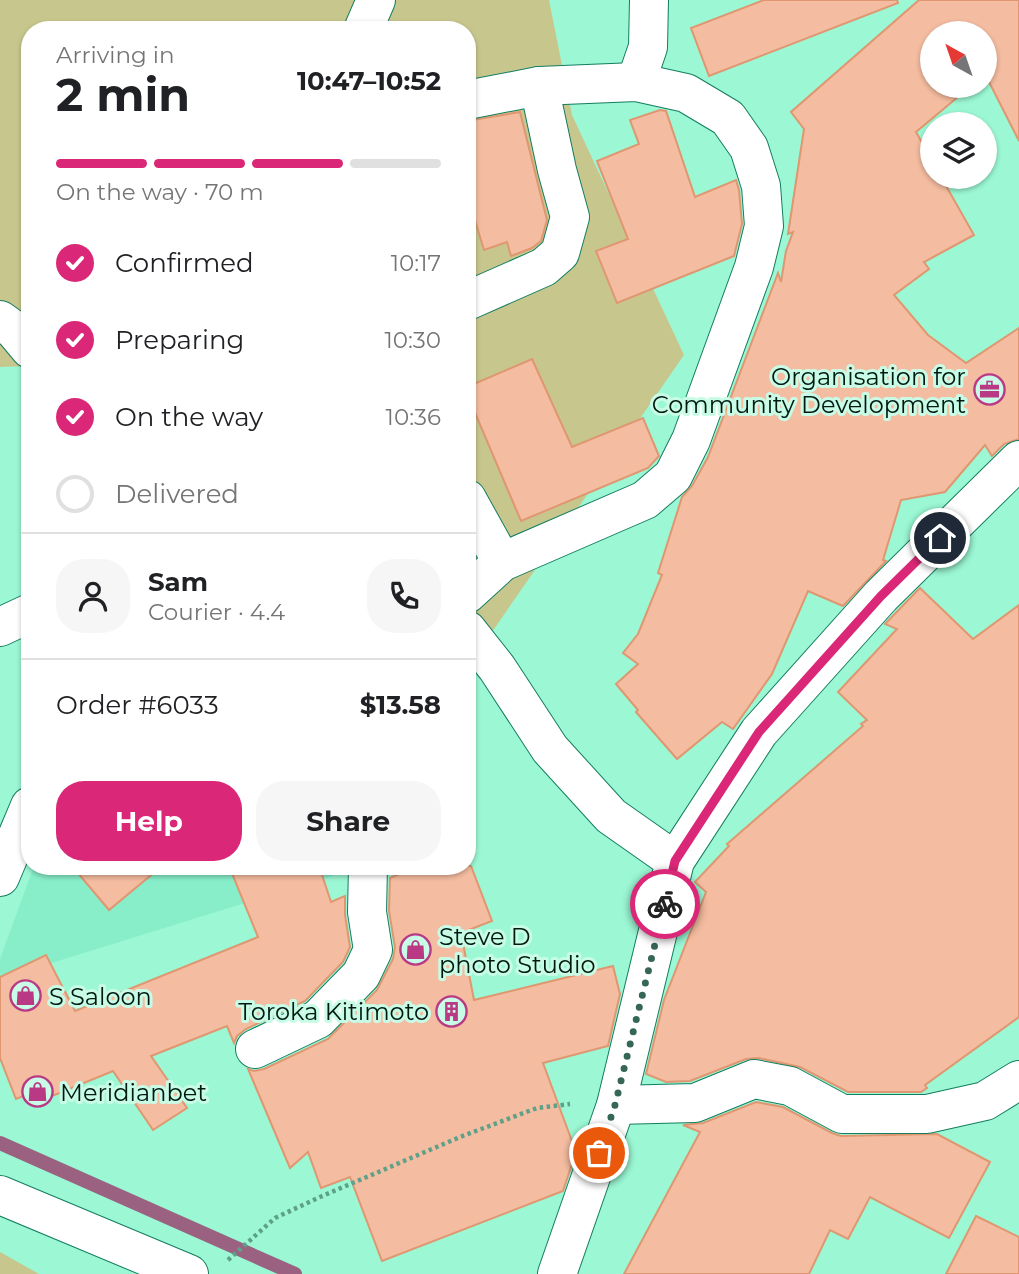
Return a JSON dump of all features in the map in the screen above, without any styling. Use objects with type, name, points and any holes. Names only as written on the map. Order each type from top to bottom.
[{"type":"street","points":[[367,21],[376,0]]},
{"type":"street","points":[[636,82],[648,47],[649,0]]},
{"type":"street","points":[[476,98],[540,86],[636,82],[686,93],[728,118],[750,148],[761,186],[764,226],[754,267],[691,440],[673,475],[646,500],[502,562],[476,586]]},
{"type":"street","points":[[476,297],[544,267],[560,253],[570,216],[557,170],[540,86]]},
{"type":"street","points":[[0,320],[21,338]]},
{"type":"street","points":[[557,1274],[615,1105],[675,861],[759,732],[881,596],[1019,460]]},
{"type":"street","points":[[476,515],[502,562]]},
{"type":"street","points":[[0,627],[21,617]]},
{"type":"street","points":[[476,641],[497,668],[550,749],[611,816],[675,861]]},
{"type":"street","points":[[0,877],[21,827]]},
{"type":"street","points":[[255,1049],[318,1019],[361,975],[373,950],[367,912],[368,875]]},
{"type":"street","points":[[615,1105],[695,1103],[754,1079],[790,1086],[842,1114],[927,1114],[985,1101],[1019,1080]]},
{"type":"street","points":[[0,1195],[205,1270]]},
{"type":"path","points":[[205,1270],[275,1218],[460,1136],[537,1108],[571,1103],[615,1105]]},
{"type":"shaded area","points":[[0,0],[549,0],[572,115],[684,355],[476,655],[476,21],[21,21],[21,366],[0,367]]},
{"type":"shaded area","points":[[31,875],[335,875],[0,979],[0,959]]},
{"type":"shaded area","points":[[0,1252],[39,1274],[0,1274]]},
{"type":"building","points":[[764,0],[897,0],[898,3],[709,76],[691,28]]},
{"type":"building","points":[[919,0],[1019,0],[1019,141],[997,98],[998,21],[920,21],[920,98],[957,98],[940,112],[920,112],[920,129],[916,132],[920,139],[920,189],[948,189],[974,235],[924,262],[929,269],[894,295],[928,335],[966,363],[1019,328],[1019,439],[1004,444],[992,456],[985,445],[945,492],[901,500],[883,560],[886,561],[843,606],[808,591],[772,674],[733,729],[722,722],[677,759],[636,712],[638,710],[616,684],[638,664],[623,653],[638,634],[662,575],[658,573],[682,497],[692,486],[708,457],[778,273],[781,282],[786,251],[793,232],[788,234],[804,129],[791,112]]},
{"type":"building","points":[[660,110],[666,111],[695,197],[736,180],[742,224],[734,256],[617,303],[596,251],[628,239],[597,161],[639,144],[630,120]]},
{"type":"building","points":[[520,112],[547,220],[541,241],[532,248],[511,256],[507,242],[484,250],[476,224],[476,119]]},
{"type":"building","points":[[532,359],[572,447],[643,418],[659,456],[648,468],[521,521],[476,415],[476,383]]},
{"type":"building","points":[[920,588],[973,639],[1019,605],[1019,1017],[925,1085],[927,1088],[921,1092],[848,1092],[800,1067],[758,1058],[746,1059],[690,1081],[666,1082],[646,1074],[664,1000],[706,892],[695,882],[729,846],[727,844],[863,726],[861,724],[867,720],[838,692],[897,629],[885,624]]},
{"type":"building","points":[[80,875],[151,875],[109,910]]},
{"type":"building","points":[[233,875],[322,875],[331,902],[345,896],[350,947],[343,962],[305,1001],[246,1029],[237,1036],[234,1043],[227,1026],[151,1056],[187,1108],[153,1130],[113,1071],[40,1101],[36,1091],[16,1099],[0,1058],[0,977],[46,955],[75,1011],[258,937]]},
{"type":"building","points":[[397,875],[474,875],[492,921],[461,933],[474,1000],[613,966],[620,994],[608,1046],[543,1063],[576,1152],[563,1191],[382,1261],[350,1177],[321,1188],[308,1152],[290,1168],[248,1069],[264,1069],[328,1039],[377,990],[393,959],[395,947],[389,911],[390,878]]},
{"type":"building","points":[[756,1102],[783,1107],[841,1136],[937,1134],[990,1162],[949,1238],[870,1197],[848,1239],[830,1230],[809,1274],[624,1274],[700,1132],[683,1125],[703,1123]]},
{"type":"building","points":[[976,1216],[1019,1237],[1019,1274],[946,1274]]},
{"type":"waterway","points":[[0,1143],[295,1274]]},
{"type":"way so far","points":[[599,1153],[615,1105],[665,904]]},
{"type":"place","name":"Organisation for Community Development","points":[[989,390]]},
{"type":"place","name":"Steve D photo Studio","points":[[416,950]]},
{"type":"place","name":"S Saloon","points":[[26,996]]},
{"type":"place","name":"Toroka Kitimoto","points":[[452,1011]]},
{"type":"place","name":"Meridianbet","points":[[37,1092]]},
{"type":"route","points":[[665,904],[675,861],[759,732],[881,596],[940,538]]}]
